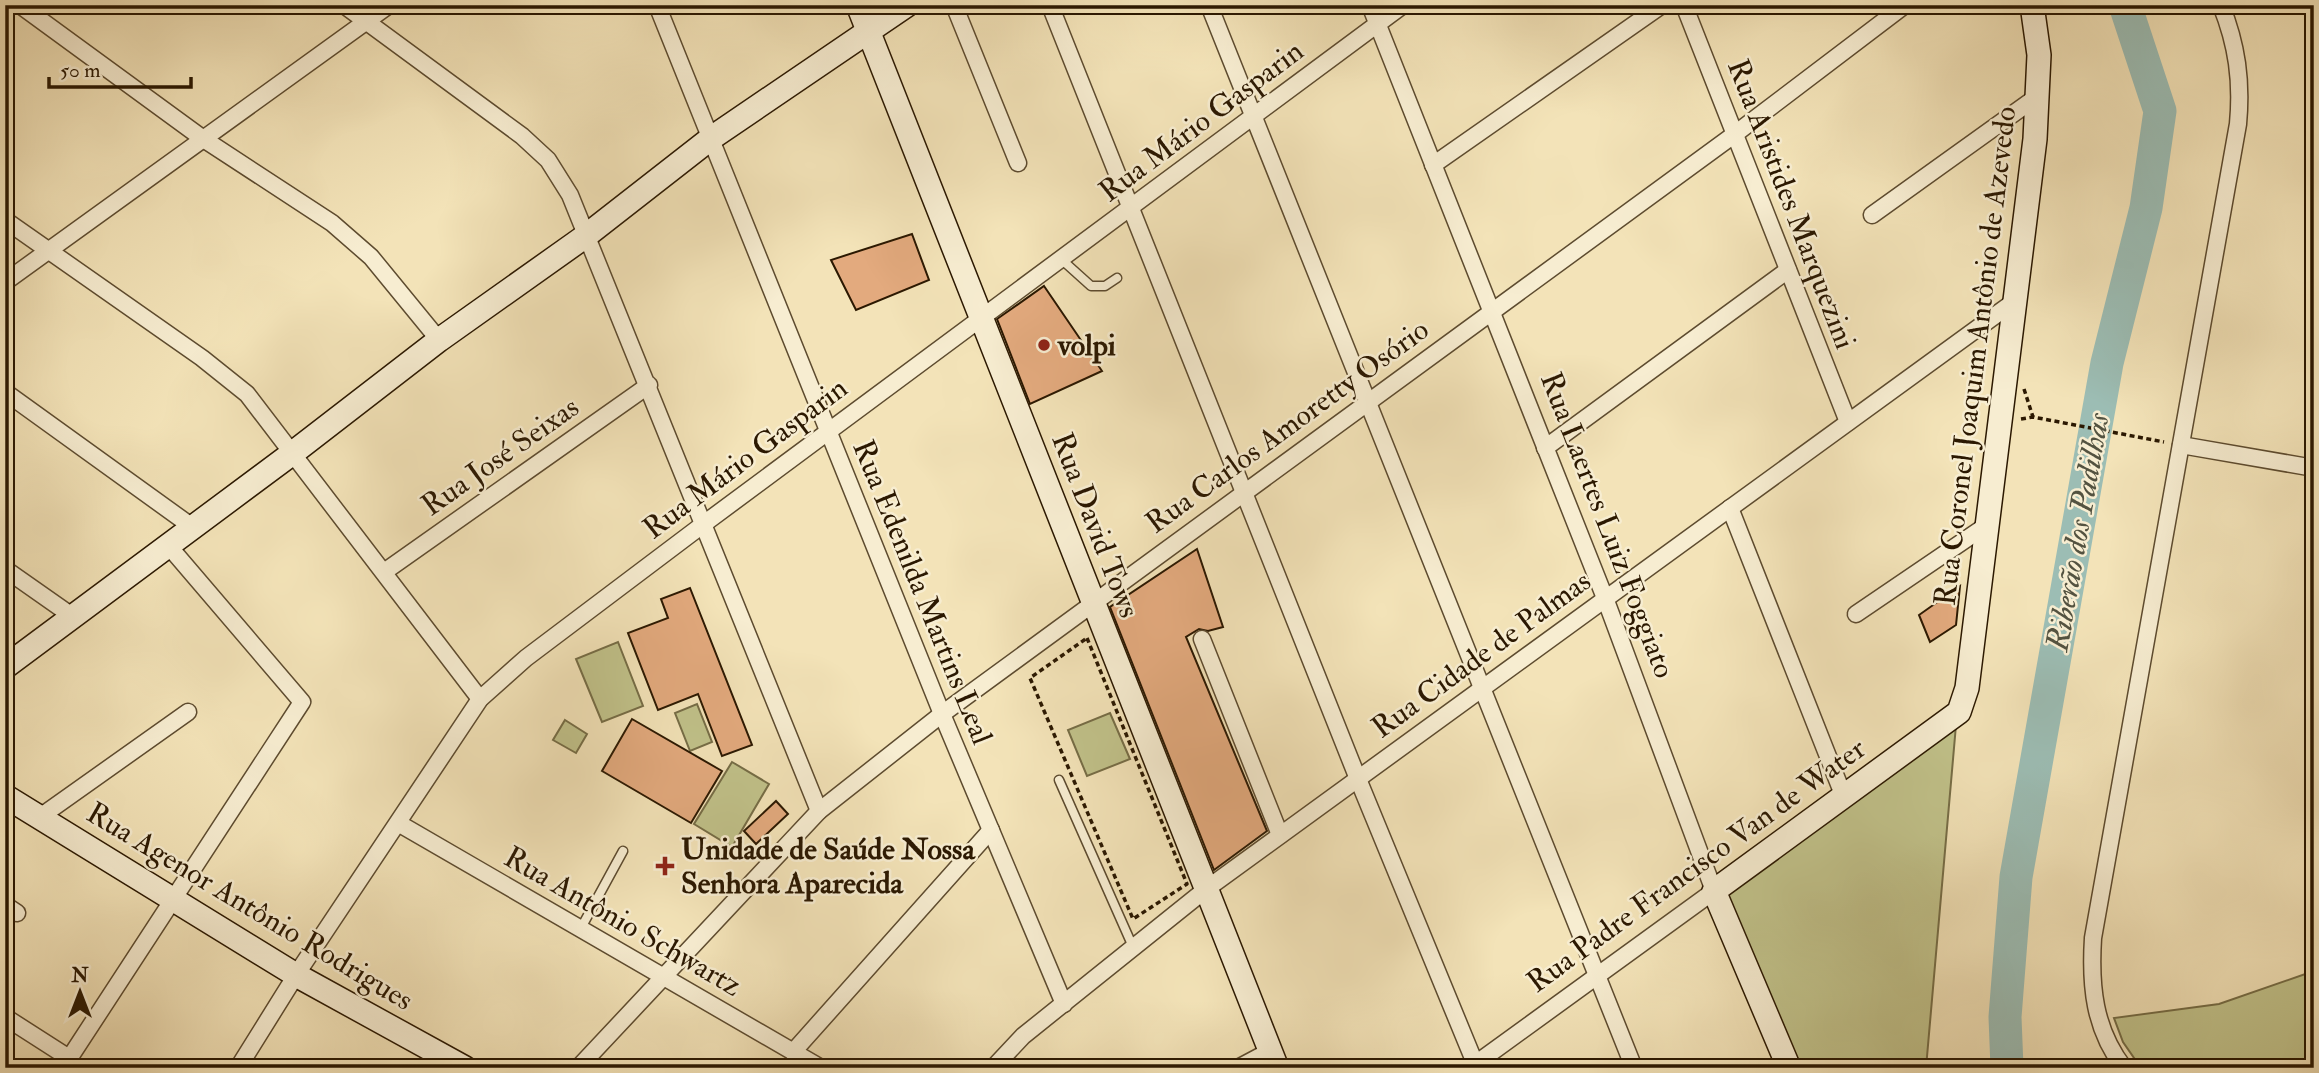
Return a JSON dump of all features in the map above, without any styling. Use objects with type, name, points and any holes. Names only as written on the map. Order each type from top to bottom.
[{"type":"street","points":[[20,5],[202,138],[332,223],[370,257],[439,340]]},
{"type":"street","points":[[344,5],[522,136],[548,160],[570,195],[705,523],[819,811]]},
{"type":"street","points":[[5,282],[389,5]]},
{"type":"street","name":"Rua Edenilda Martins Leal","points":[[657,5],[942,714],[1063,1004]]},
{"type":"street","name":"Rua David Tows","points":[[858,5],[1273,1059]]},
{"type":"street","points":[[5,667],[191,526],[294,452],[439,340],[587,235],[710,139],[907,5]]},
{"type":"street","points":[[954,5],[1018,163]]},
{"type":"street","points":[[1050,5],[1474,1066]]},
{"type":"street","points":[[1209,5],[1634,1068]]},
{"type":"street","name":"Rua Laertes Luiz Foggiato","points":[[1370,5],[1605,598],[1714,891],[1789,1068]]},
{"type":"street","name":"Rua Mário Gasparin","points":[[238,1068],[296,975],[480,699],[526,658],[980,316],[1131,209],[1403,5]]},
{"type":"street","points":[[1433,165],[1662,5]]},
{"type":"street","name":"Rua Aristides Marquezini","points":[[1685,5],[1848,422]]},
{"type":"street","name":"Rua Carlos Amoretty Osório","points":[[578,1068],[819,811],[942,714],[1490,310],[1735,134],[1905,5]]},
{"type":"street","name":"Rua Coronel Joaquim Antônio de Azevedo","points":[[1959,712],[1967,688],[2038,96],[2039,55],[2032,5]]},
{"type":"street","points":[[2124,1068],[2101,1029],[2093,1001],[2093,938],[2238,124],[2240,77],[2236,50],[2221,5]]},
{"type":"street","points":[[1871,215],[2038,96]]},
{"type":"street","points":[[5,220],[202,358],[247,394],[294,452],[480,699]]},
{"type":"street","points":[[1545,447],[1788,270]]},
{"type":"street","name":"Rua Cidade de Palmas","points":[[993,1068],[1023,1036],[1205,890],[2015,301]]},
{"type":"street","name":"Rua José Seixas","points":[[384,572],[649,385]]},
{"type":"street","points":[[5,391],[191,526]]},
{"type":"street","points":[[2181,445],[2314,468]]},
{"type":"street","points":[[1730,508],[1844,797]]},
{"type":"street","points":[[1856,614],[1987,525]]},
{"type":"street","points":[[5,1017],[66,1063],[302,702],[167,544]]},
{"type":"street","points":[[5,569],[72,616]]},
{"type":"street","points":[[1202,639],[1280,835]]},
{"type":"street","points":[[40,817],[188,712]]},
{"type":"street","name":"Rua Padre Francisco Van de Water","points":[[1474,1066],[1959,712]]},
{"type":"street","name":"Rua Agenor Antônio Rodrigues","points":[[6,798],[174,898],[296,975],[465,1068]]},
{"type":"street","name":"Rua Antônio Schwartz","points":[[398,823],[821,1068]]},
{"type":"street","points":[[793,1052],[990,830]]},
{"type":"street","points":[[1238,1068],[1273,1059]]},
{"type":"lane","points":[[1061,259],[1091,286],[1105,286],[1117,278]]},
{"type":"lane","points":[[1059,780],[1134,947]]},
{"type":"lane","points":[[581,928],[623,851]]},
{"type":"path","points":[[1999,428],[2033,416],[2181,445]]},
{"type":"path","points":[[1087,638],[1187,884],[1133,919],[1030,678],[1087,638]]},
{"type":"green space","points":[[618,642],[643,706],[602,722],[576,659]]},
{"type":"green space","points":[[697,704],[712,742],[690,751],[675,713]]},
{"type":"green space","points":[[1110,713],[1130,759],[1087,776],[1068,730]]},
{"type":"green space","points":[[565,720],[587,734],[576,753],[553,740]]},
{"type":"green space","points":[[1956,725],[1926,1068],[1793,1068],[1719,897]]},
{"type":"green space","points":[[732,762],[769,784],[732,847],[694,824]]},
{"type":"green space","points":[[2314,971],[2314,1068],[2141,1068],[2123,1042],[2114,1018],[2219,1004]]},
{"type":"building","points":[[912,234],[929,280],[856,310],[831,260]]},
{"type":"building","name":"volpi","points":[[1044,286],[1102,371],[1030,404],[997,319]]},
{"type":"building","points":[[1197,549],[1223,627],[1208,631],[1199,629],[1186,637],[1267,831],[1214,870],[1110,607]]},
{"type":"building","points":[[1960,586],[1956,625],[1930,642],[1919,615]]},
{"type":"building","points":[[690,588],[752,745],[722,756],[698,694],[658,710],[628,633],[668,618],[661,599]]},
{"type":"building","points":[[632,719],[722,771],[691,823],[602,771]]},
{"type":"building","points":[[776,801],[788,814],[756,844],[744,831]]},
{"type":"waterway","name":"Riberão dos Padilhas","points":[[2007,1068],[2005,1017],[2016,877],[2107,363],[2146,208],[2160,111],[2125,5]]},
{"type":"place","name":"volpi","points":[[1044,345]]},
{"type":"place","name":"Unidade de Saúde Nossa Senhora Aparecida","points":[[665,866]]}]
